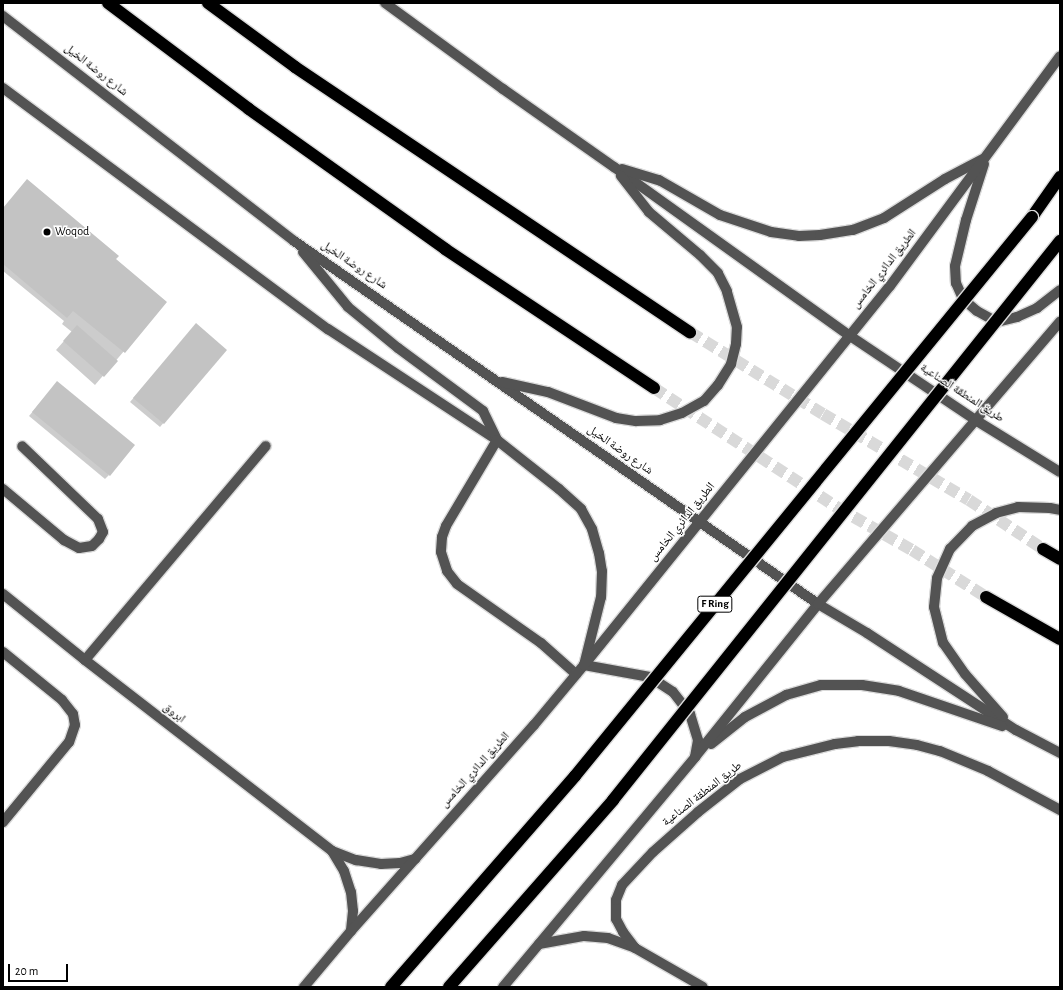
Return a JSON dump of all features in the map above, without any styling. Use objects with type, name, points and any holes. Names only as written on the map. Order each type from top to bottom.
[{"type":"highway","points":[[108,3],[249,109],[445,249],[654,388]]},
{"type":"highway","points":[[208,3],[295,68],[690,332]]},
{"type":"highway","name":"F Ring","points":[[391,987],[575,776],[1032,216],[1060,178]]},
{"type":"highway","points":[[449,987],[613,800],[1060,241]]},
{"type":"highway","points":[[1043,548],[1060,560]]},
{"type":"highway","points":[[986,597],[1060,639]]},
{"type":"street","points":[[385,3],[503,90],[614,166],[850,336]]},
{"type":"street","name":"شارع روضة الخيل","points":[[3,16],[294,241],[699,522]]},
{"type":"street","name":"الطريق الدائري الخامس","points":[[304,987],[351,931],[534,725],[584,665],[850,336],[987,157],[1060,56]]},
{"type":"street","points":[[3,88],[328,329],[497,440],[559,489],[581,509],[592,529],[602,570],[601,597],[584,665],[650,677],[673,692],[690,714],[698,740],[695,757]]},
{"type":"street","points":[[614,166],[659,180],[720,215],[771,232],[799,236],[820,235],[853,230],[884,218],[945,179],[987,157]]},
{"type":"street","points":[[987,157],[966,220],[955,266],[956,283],[963,299],[977,311],[997,322],[1017,317],[1037,308],[1060,290]]},
{"type":"street","points":[[497,381],[548,392],[616,418],[644,421],[660,420],[682,413],[704,402],[718,385],[731,364],[736,344],[737,327],[727,291],[718,273],[700,255],[649,212],[614,166]]},
{"type":"street","points":[[294,241],[348,307],[398,348],[483,411],[497,440]]},
{"type":"street","points":[[503,987],[695,757],[818,604],[977,421],[1060,322]]},
{"type":"street","name":"طريق المنطقة الصناعية","points":[[850,336],[977,421],[1060,472]]},
{"type":"street","points":[[497,440],[446,526],[442,537],[441,552],[447,571],[457,584],[541,643],[576,674]]},
{"type":"street","points":[[3,489],[64,540],[79,548],[92,546],[99,540],[103,532],[98,519],[22,446]]},
{"type":"street","points":[[85,660],[266,446]]},
{"type":"street","points":[[1016,730],[989,703],[943,643],[934,607],[937,578],[950,549],[972,526],[990,516],[1018,507],[1050,508],[1060,510]]},
{"type":"street","points":[[699,522],[818,604],[867,633],[1016,730],[1060,754]]},
{"type":"street","name":"ابروق","points":[[3,594],[85,660],[332,851],[356,860],[381,864],[400,863],[415,859]]},
{"type":"street","points":[[3,652],[62,700],[73,714],[75,725],[69,742],[3,822]]},
{"type":"street","points":[[695,757],[745,717],[786,695],[821,685],[862,685],[899,691],[1016,730]]},
{"type":"street","name":"طريق المنطقة الصناعية","points":[[634,948],[622,932],[616,919],[616,900],[622,885],[654,852],[698,812],[740,779],[783,757],[835,744],[858,741],[888,741],[917,745],[940,751],[988,771],[1060,810]]},
{"type":"street","name":"ابروق","points":[[332,851],[344,870],[351,892],[353,911],[351,931]]},
{"type":"street","points":[[539,944],[572,938],[597,936],[634,948],[703,987]]},
{"type":"building","name":"Woqod","points":[[27,179],[119,256],[116,259],[167,302],[125,353],[73,311],[67,318],[3,264],[3,208]]},
{"type":"building","points":[[196,323],[227,350],[164,424],[133,398]]},
{"type":"building","points":[[77,325],[118,361],[104,377],[63,341]]},
{"type":"building","points":[[57,381],[135,445],[110,476],[32,412]]},
{"type":"tunnel","points":[[690,332],[823,414],[969,500],[1043,549]]},
{"type":"tunnel","points":[[654,388],[838,508],[912,550],[986,597]]},
{"type":"place","name":"Woqod","points":[[47,232]]}]
